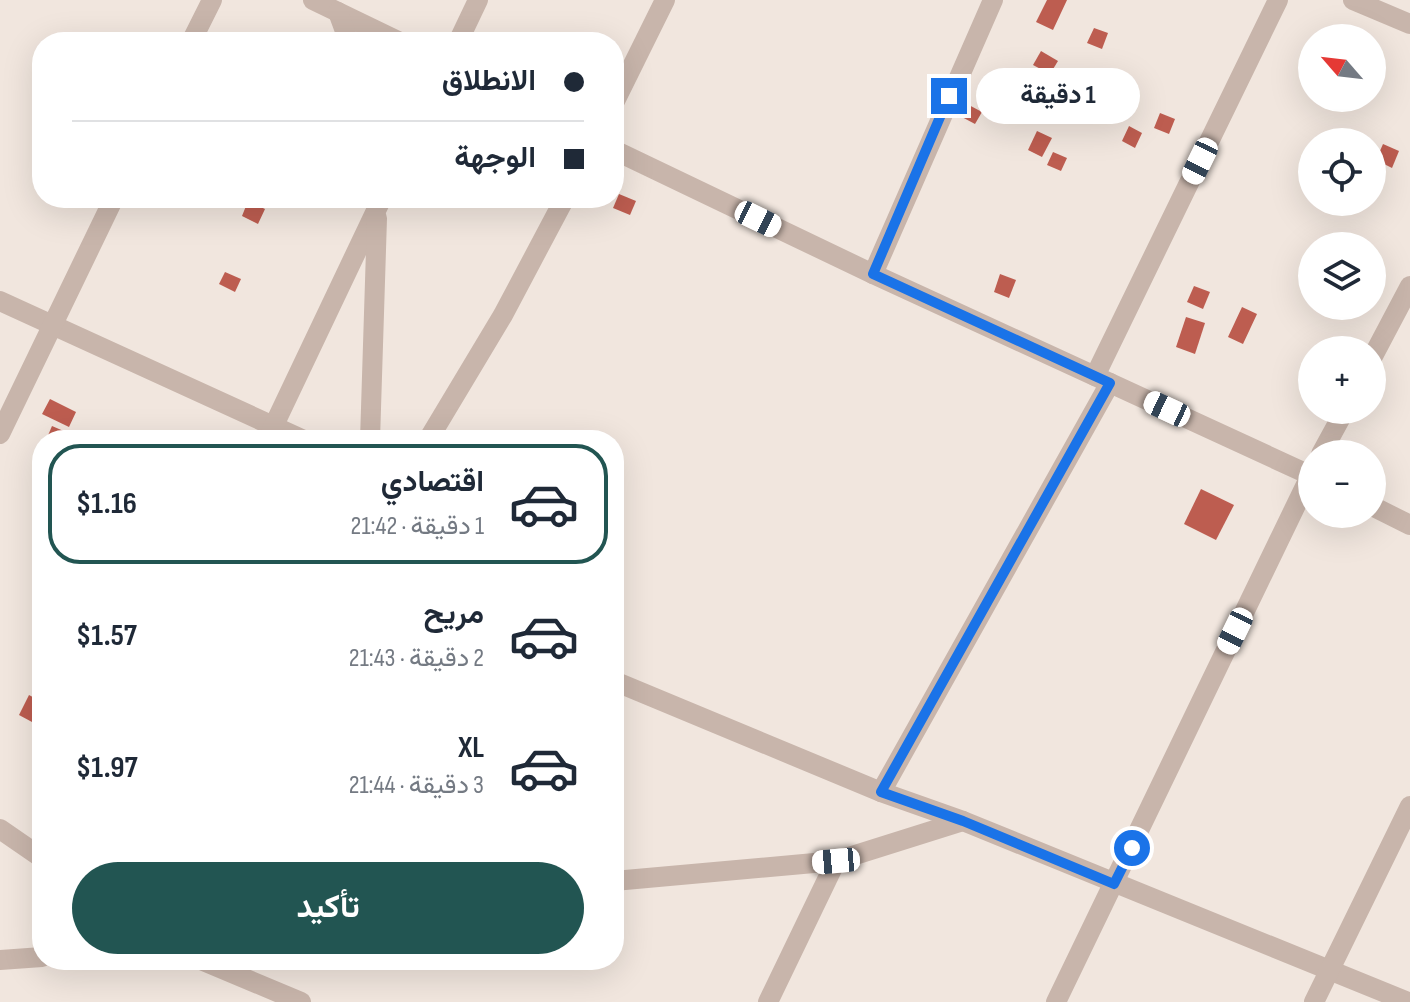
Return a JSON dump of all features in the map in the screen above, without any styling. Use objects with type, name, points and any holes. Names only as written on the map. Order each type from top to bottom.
[{"type":"street","points":[[196,32],[212,0]]},
{"type":"street","points":[[313,0],[379,32]]},
{"type":"street","points":[[463,32],[478,0]]},
{"type":"street","points":[[624,83],[665,0]]},
{"type":"street","points":[[873,274],[993,0]]},
{"type":"street","points":[[881,792],[1103,379],[1278,0]]},
{"type":"street","points":[[1353,0],[1410,24]]},
{"type":"street","points":[[338,12],[345,32]]},
{"type":"street","points":[[624,155],[873,274],[1298,468]]},
{"type":"street","points":[[0,434],[109,208]]},
{"type":"street","points":[[271,430],[376,208]]},
{"type":"street","points":[[370,430],[379,208]]},
{"type":"street","points":[[434,430],[503,315],[560,208]]},
{"type":"street","points":[[1384,336],[1410,286]]},
{"type":"street","points":[[0,301],[264,430]]},
{"type":"street","points":[[1056,1002],[1298,501]]},
{"type":"street","points":[[1386,513],[1410,525]]},
{"type":"street","points":[[624,685],[881,792],[963,821],[1408,1002]]},
{"type":"street","points":[[1314,1002],[1410,806]]},
{"type":"street","points":[[624,880],[836,861],[963,821]]},
{"type":"street","points":[[0,829],[32,851]]},
{"type":"street","points":[[768,1002],[836,861]]},
{"type":"street","points":[[0,960],[32,958]]},
{"type":"street","points":[[225,970],[301,1002]]},
{"type":"building","points":[[1047,0],[1067,0],[1053,30],[1036,22]]},
{"type":"building","points":[[1094,28],[1108,33],[1102,49],[1087,43]]},
{"type":"building","points":[[1041,51],[1058,61],[1050,74],[1033,65]]},
{"type":"building","points":[[967,104],[982,112],[975,124],[960,116]]},
{"type":"building","points":[[1160,113],[1175,119],[1169,134],[1154,128]]},
{"type":"building","points":[[1129,126],[1142,133],[1135,148],[1122,141]]},
{"type":"building","points":[[1037,131],[1052,138],[1042,157],[1028,150]]},
{"type":"building","points":[[1386,145],[1399,151],[1392,168],[1386,165]]},
{"type":"building","points":[[1053,152],[1067,158],[1061,171],[1047,165]]},
{"type":"building","points":[[624,196],[636,201],[630,215],[613,208],[624,208]]},
{"type":"building","points":[[245,208],[265,209],[258,224],[242,216]]},
{"type":"building","points":[[225,272],[241,279],[235,292],[219,284]]},
{"type":"building","points":[[1000,274],[1016,280],[1009,298],[994,292]]},
{"type":"building","points":[[1194,286],[1210,292],[1203,309],[1187,302]]},
{"type":"building","points":[[1242,307],[1257,314],[1243,344],[1228,337]]},
{"type":"building","points":[[1186,317],[1205,323],[1195,354],[1176,347]]},
{"type":"building","points":[[50,399],[76,412],[69,427],[42,414]]},
{"type":"building","points":[[1201,489],[1234,505],[1216,540],[1184,524]]},
{"type":"building","points":[[29,695],[32,697],[32,722],[19,715]]},
{"type":"route","points":[[949,96],[873,274],[1110,383],[881,792],[963,821],[1114,884],[1132,848]]}]
